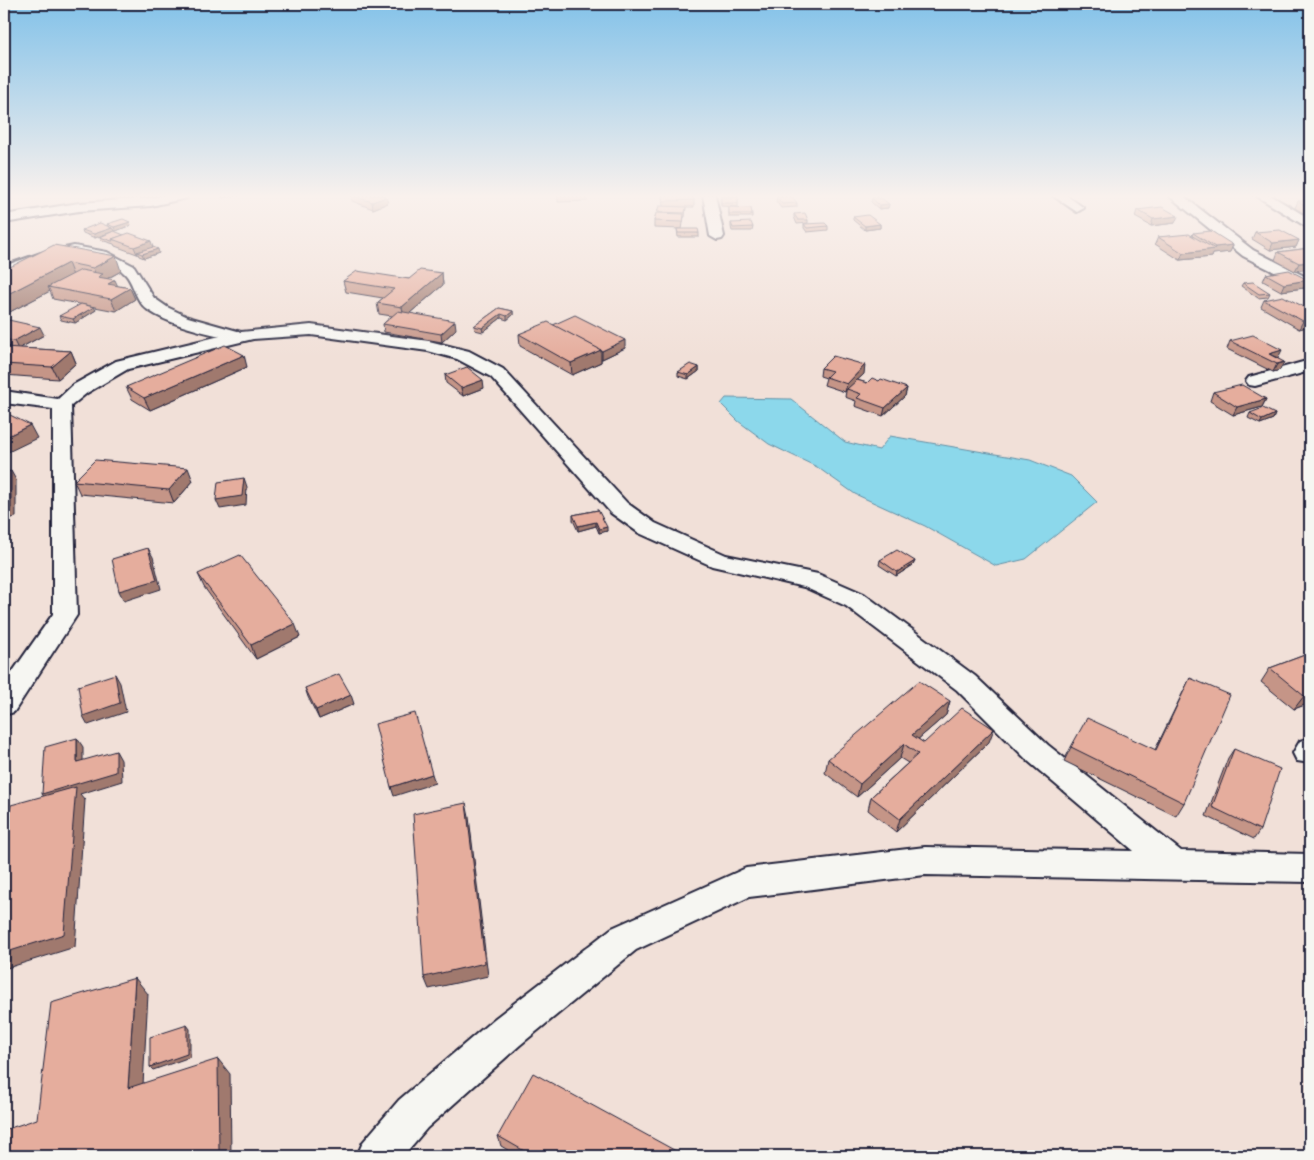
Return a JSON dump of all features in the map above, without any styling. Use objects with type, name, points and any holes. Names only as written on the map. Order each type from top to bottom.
[{"type":"street","points":[[4,272],[56,253],[75,249]]},
{"type":"street","points":[[78,249],[91,250],[108,257],[131,271],[138,287],[151,304],[174,316],[240,337]]},
{"type":"street","points":[[1243,249],[1310,285]]},
{"type":"street","points":[[4,397],[62,404],[80,389],[122,366],[193,347],[240,337],[311,330],[429,346],[463,355],[497,373],[620,508],[647,528],[720,561],[810,580],[855,600],[966,683],[1038,753],[1174,865]]},
{"type":"street","points":[[1255,381],[1310,365]]},
{"type":"street","points":[[4,705],[65,615],[62,404]]},
{"type":"street","points":[[377,1156],[413,1114],[507,1032],[624,939],[746,883],[925,861],[1310,868]]},
{"type":"water","points":[[726,398],[791,399],[845,442],[879,450],[890,436],[1030,460],[1071,476],[1097,502],[1026,559],[996,566],[925,526],[855,494],[817,467],[769,444],[738,421],[721,404]]},
{"type":"building","points":[[46,249],[77,249],[116,256],[93,268],[68,263],[4,296],[4,270]]},
{"type":"building","points":[[146,249],[158,249],[142,254],[137,252]]},
{"type":"building","points":[[1177,249],[1214,249],[1183,253]]},
{"type":"building","points":[[1310,249],[1310,262],[1299,263],[1278,252]]},
{"type":"building","points":[[81,270],[103,274],[98,277],[115,280],[108,284],[130,288],[111,299],[48,287]]},
{"type":"building","points":[[420,270],[442,273],[402,307],[377,303],[394,289],[343,281],[357,271],[409,279]]},
{"type":"building","points":[[1289,270],[1308,280],[1284,284],[1266,274]]},
{"type":"building","points":[[1253,282],[1270,293],[1259,294],[1243,283]]},
{"type":"building","points":[[1283,296],[1310,310],[1310,319],[1303,321],[1264,300]]},
{"type":"building","points":[[81,304],[94,307],[73,319],[59,316]]},
{"type":"building","points":[[499,308],[513,311],[507,316],[501,314],[482,328],[474,326]]},
{"type":"building","points":[[398,311],[455,321],[441,334],[383,324]]},
{"type":"building","points":[[575,315],[625,340],[602,351],[553,325]]},
{"type":"building","points":[[4,319],[40,327],[14,341],[4,339]]},
{"type":"building","points":[[548,322],[601,350],[571,363],[519,334]]},
{"type":"building","points":[[1253,335],[1282,350],[1269,354],[1284,362],[1277,364],[1230,341]]},
{"type":"building","points":[[225,345],[244,355],[144,398],[126,387]]},
{"type":"building","points":[[4,347],[71,351],[52,367],[4,364]]},
{"type":"building","points":[[833,356],[865,365],[847,384],[826,377],[832,371],[821,368]]},
{"type":"building","points":[[690,364],[699,367],[688,375],[678,372]]},
{"type":"building","points":[[467,367],[483,380],[461,388],[445,375]]},
{"type":"building","points":[[872,378],[879,381],[881,379],[907,388],[885,408],[857,398],[861,394],[847,389],[857,380],[867,383]]},
{"type":"building","points":[[1242,385],[1266,399],[1237,407],[1213,392]]},
{"type":"building","points":[[1263,408],[1275,414],[1262,420],[1250,413]]},
{"type":"building","points":[[4,412],[30,425],[4,438]]},
{"type":"building","points":[[95,460],[188,468],[169,490],[74,481]]},
{"type":"building","points":[[11,471],[11,508],[4,510],[4,473]]},
{"type":"building","points":[[244,478],[242,496],[216,500],[218,482]]},
{"type":"building","points":[[598,510],[607,527],[599,529],[596,522],[578,526],[573,515]]},
{"type":"building","points":[[148,548],[157,580],[119,591],[112,559]]},
{"type":"building","points":[[897,550],[915,561],[897,572],[880,560]]},
{"type":"building","points":[[240,555],[295,624],[251,645],[198,574]]},
{"type":"building","points":[[1310,653],[1310,693],[1304,696],[1270,668]]},
{"type":"building","points":[[115,674],[120,703],[83,716],[78,686]]},
{"type":"building","points":[[339,674],[351,695],[316,710],[305,688]]},
{"type":"building","points":[[1190,678],[1230,695],[1184,803],[1071,747],[1087,718],[1156,750]]},
{"type":"building","points":[[919,681],[950,701],[912,735],[924,743],[962,708],[994,729],[900,819],[871,797],[918,754],[904,744],[860,784],[828,759]]},
{"type":"building","points":[[415,713],[432,774],[391,787],[375,724]]},
{"type":"building","points":[[77,738],[77,762],[116,751],[116,772],[42,794],[45,747]]},
{"type":"building","points":[[1234,749],[1280,769],[1260,830],[1212,807]]},
{"type":"building","points":[[76,787],[64,934],[4,953],[4,859],[11,805]]},
{"type":"building","points":[[466,803],[485,963],[424,977],[413,814]]},
{"type":"building","points":[[135,978],[128,1088],[218,1059],[219,1152],[207,1156],[4,1156],[4,1130],[37,1119],[51,1003]]},
{"type":"building","points":[[187,1025],[187,1054],[150,1067],[150,1037]]},
{"type":"building","points":[[533,1073],[685,1156],[533,1156],[498,1136]]}]
